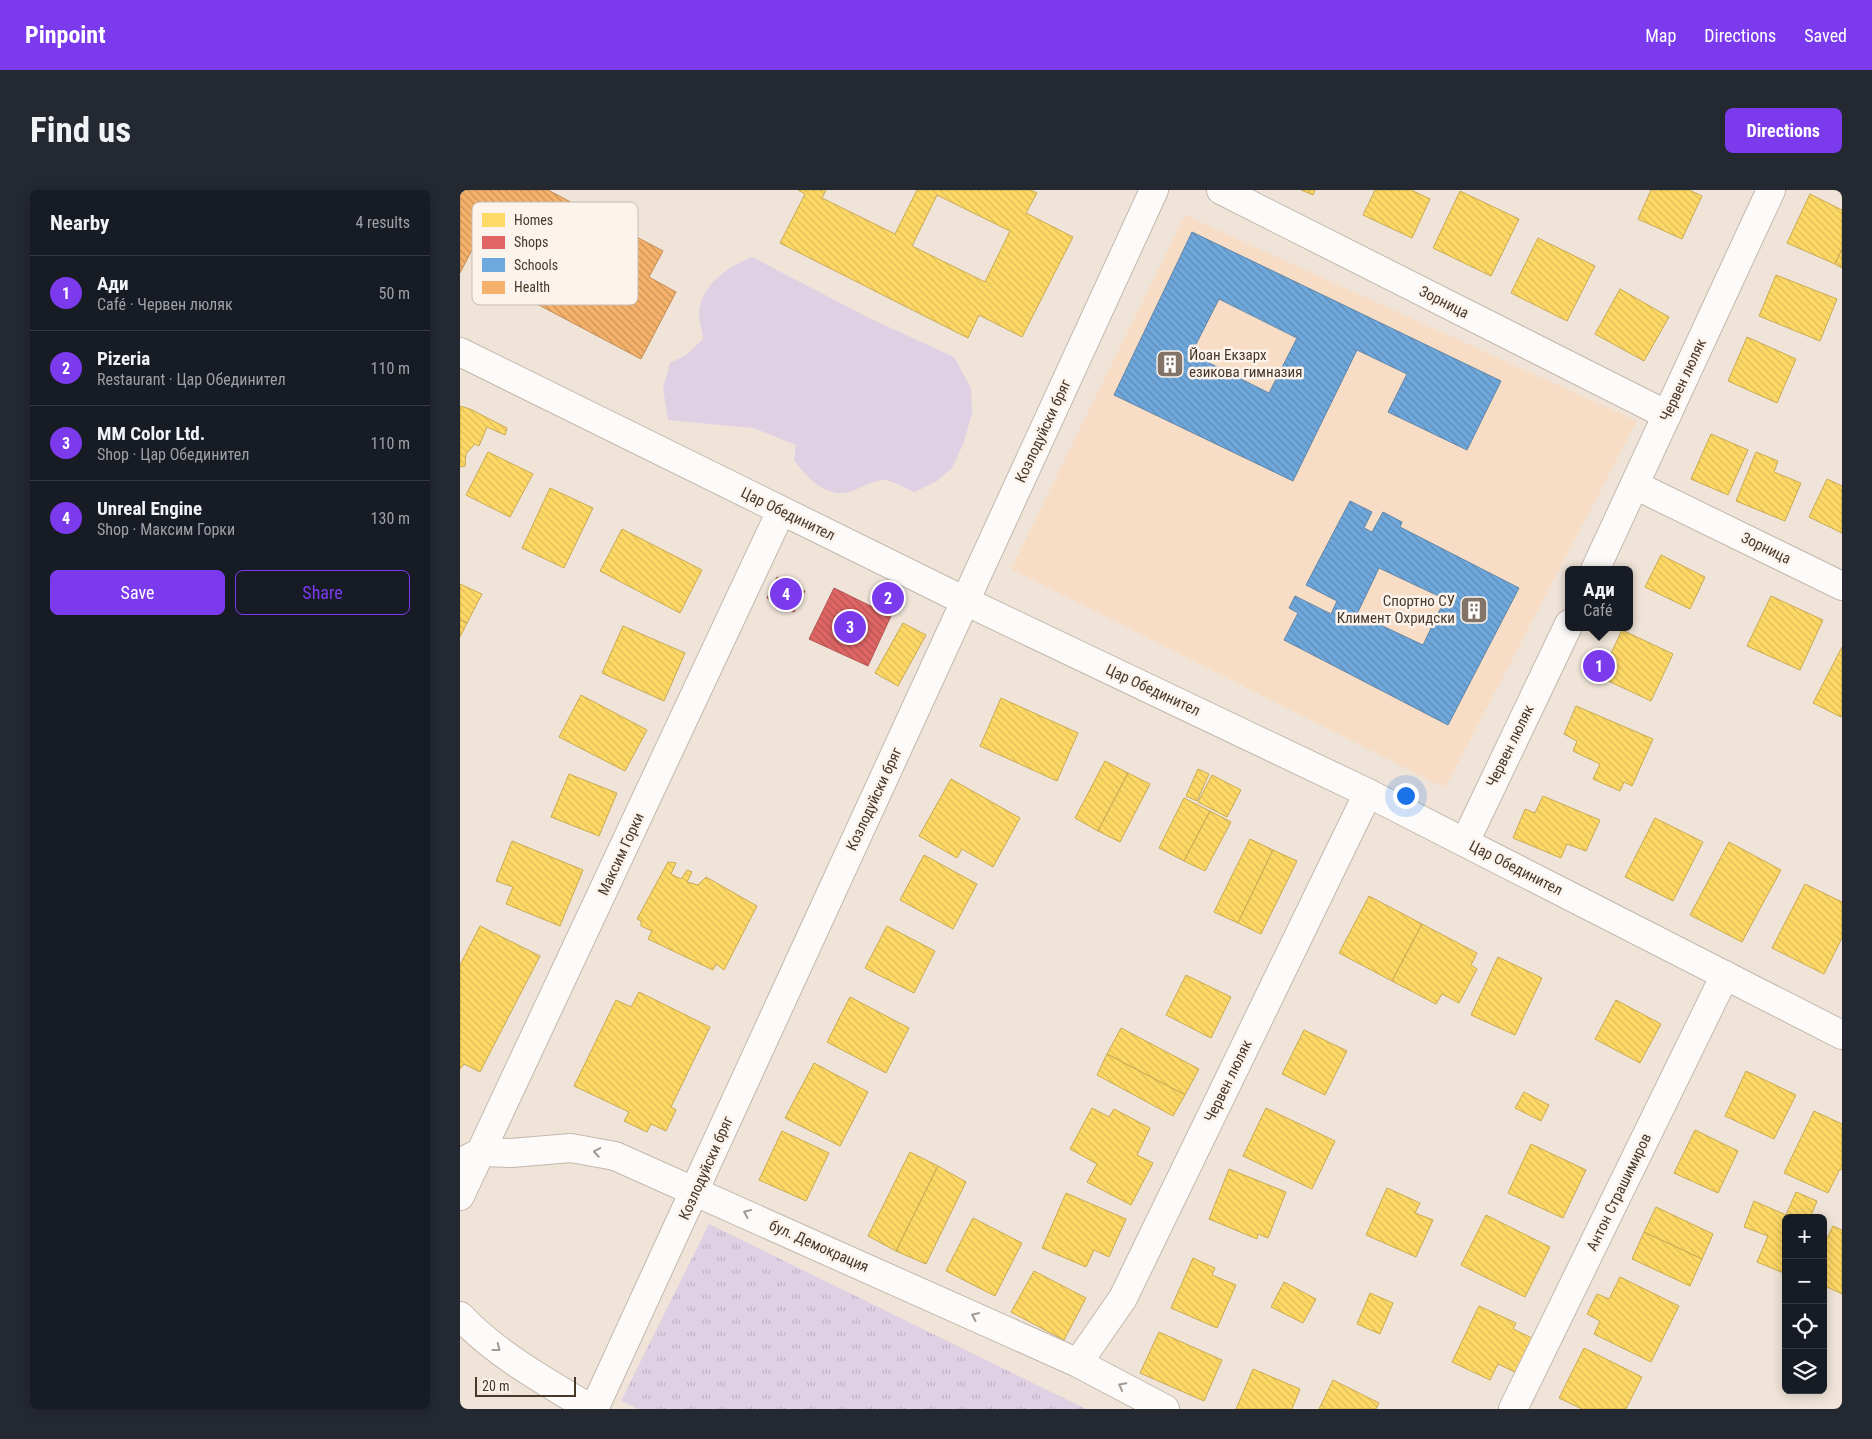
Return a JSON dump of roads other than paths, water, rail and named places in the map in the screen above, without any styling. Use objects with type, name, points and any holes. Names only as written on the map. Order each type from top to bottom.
[{"type":"street","name":"Козлодуйски бряг","points":[[594,1409],[1154,190]]},
{"type":"street","name":"Зорница","points":[[1221,190],[1668,415]]},
{"type":"street","name":"Червен люляк","points":[[1597,566],[1771,190]]},
{"type":"street","name":"Цар Обединител","points":[[460,352],[965,601],[1368,793],[1842,1035]]},
{"type":"street","name":"Зорница","points":[[1635,485],[1842,586]]},
{"type":"street","name":"Максим Горки","points":[[460,1196],[470,1158],[782,511]]},
{"type":"street","name":"Червен люляк","points":[[1465,842],[1566,631]]},
{"type":"street","name":"Червен люляк","points":[[1078,1363],[1124,1298],[1368,793]]},
{"type":"street","name":"Антон Страшимиров","points":[[1513,1409],[1725,975]]},
{"type":"street","name":"бул. Демокрация","points":[[470,1158],[571,1148],[615,1156],[696,1190],[1078,1363],[1165,1409]]},
{"type":"street","points":[[460,1316],[475,1332],[510,1358],[590,1409]]},
{"type":"place","name":"Йоан Екзарх езикова гимназия","points":[[1170,364]]},
{"type":"place","name":"Unreal Engine","points":[[786,594]]},
{"type":"place","name":"Pizeria","points":[[888,598]]},
{"type":"place","name":"Спортно СУ Климент Охридски","points":[[1474,610]]},
{"type":"place","name":"MM Color Ltd.","points":[[850,627]]},
{"type":"place","name":"Ади","points":[[1599,666]]}]
